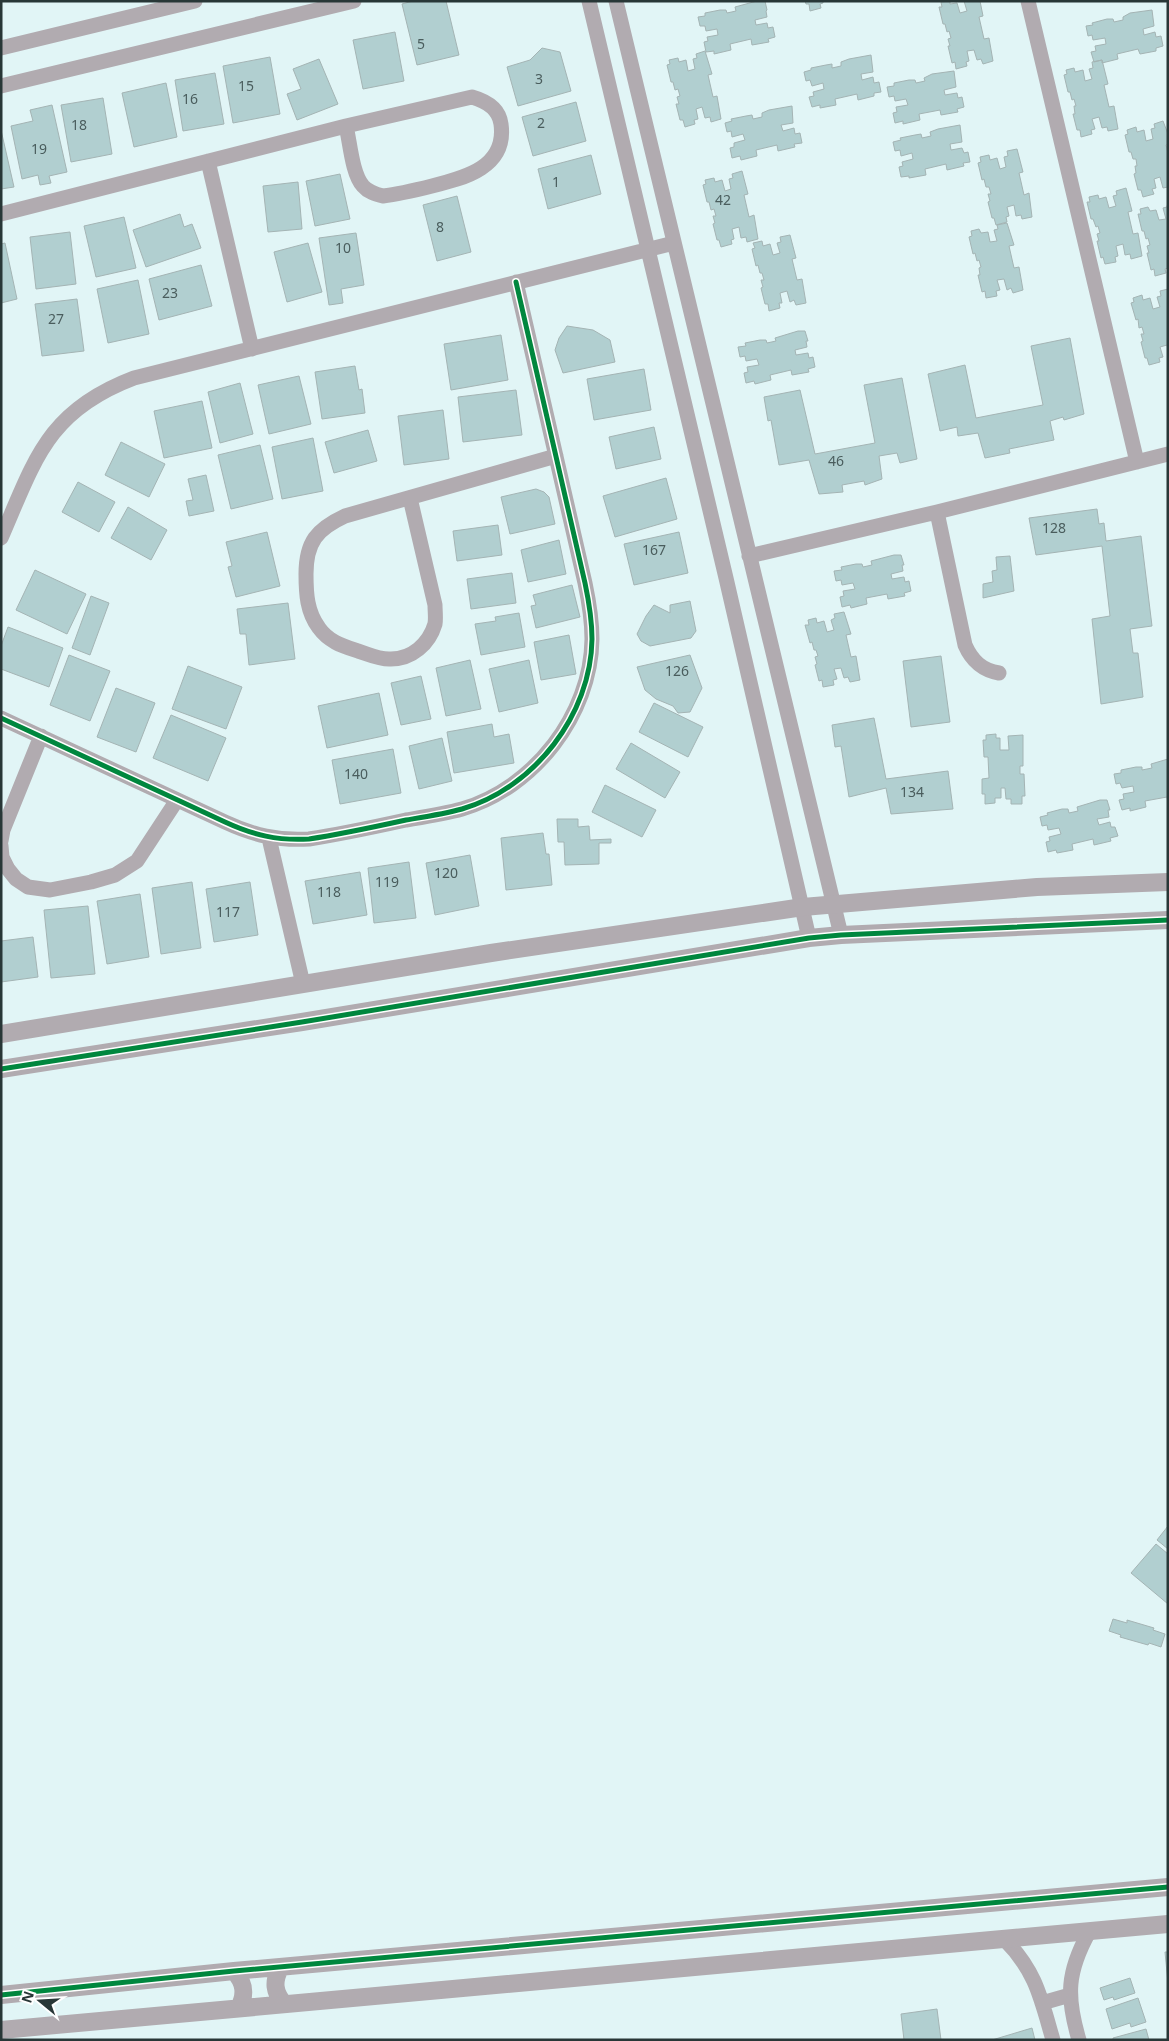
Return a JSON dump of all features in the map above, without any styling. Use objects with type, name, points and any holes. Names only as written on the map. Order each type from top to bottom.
[{"type":"street","points":[[1,48],[195,1]]},
{"type":"street","points":[[1,86],[354,1]]},
{"type":"street","points":[[589,1],[809,938]]},
{"type":"street","points":[[616,1],[841,935]]},
{"type":"street","points":[[1028,1],[1137,462]]},
{"type":"street","points":[[1,214],[346,126],[472,97],[485,100],[496,109],[501,122],[502,139],[496,153],[486,165],[474,173],[460,179],[383,196],[371,193],[362,186],[356,175],[346,126]]},
{"type":"street","points":[[208,161],[252,349]]},
{"type":"street","points":[[1,538],[45,443],[63,421],[84,402],[108,388],[134,378],[674,243]]},
{"type":"street","points":[[1,718],[246,832],[268,838],[309,839],[462,809],[488,798],[516,782],[541,760],[562,734],[577,705],[585,681],[592,641],[590,608],[516,282]]},
{"type":"street","points":[[749,556],[937,512],[1168,454]]},
{"type":"street","points":[[410,498],[435,605],[435,622],[429,639],[417,651],[404,658],[389,660],[335,643],[320,630],[310,613],[306,595],[306,560],[313,540],[326,525],[345,516],[556,456]]},
{"type":"street","points":[[937,512],[965,645],[974,661],[982,667],[999,673]]},
{"type":"street","points":[[1,841],[3,830],[40,736]]},
{"type":"street","points":[[1,846],[2,856],[8,869],[16,879],[28,887],[50,890],[91,882],[115,874],[137,860],[177,800]]},
{"type":"street","points":[[268,838],[302,984]]},
{"type":"street","points":[[1,1034],[491,953],[832,903],[1037,887],[1168,882]]},
{"type":"street","points":[[1,1069],[809,938],[1168,920]]},
{"type":"street","points":[[1,1995],[234,1971],[1168,1887]]},
{"type":"street","points":[[1,2030],[1168,1924]]},
{"type":"street","points":[[1079,2040],[1073,2020],[1070,1978],[1077,1954],[1089,1932]]},
{"type":"street","points":[[1005,1940],[1029,1968],[1037,1985],[1053,2040]]},
{"type":"street","points":[[280,1968],[275,1977],[275,1987],[278,1996],[284,2004]]},
{"type":"street","points":[[234,1971],[242,1979],[244,1989],[244,1999],[239,2008]]},
{"type":"street","points":[[1042,2003],[1070,1995]]},
{"type":"building","points":[[413,1],[446,1],[459,55],[417,65],[402,4]]},
{"type":"building","points":[[757,1],[765,1],[767,17],[755,20],[756,25],[767,23],[768,28],[773,27],[775,37],[768,39],[769,42],[752,45],[751,39],[730,44],[731,50],[714,54],[714,51],[706,52],[704,42],[708,41],[707,37],[718,35],[717,29],[706,31],[705,26],[700,26],[698,17],[705,16],[705,13],[720,10],[726,10],[727,13],[736,11],[735,7]]},
{"type":"building","points":[[805,1],[823,1],[823,3],[820,4],[821,8],[810,11],[809,4],[806,4]]},
{"type":"building","points":[[950,1],[950,4],[957,3],[960,13],[967,11],[964,1],[980,1],[983,16],[979,17],[984,39],[989,38],[993,61],[983,64],[981,59],[977,60],[974,50],[967,51],[969,61],[966,62],[967,66],[956,69],[955,62],[952,63],[948,46],[950,46],[948,39],[951,38],[945,24],[943,24],[939,7],[942,7],[941,2]]},
{"type":"building","points":[[1152,10],[1154,26],[1143,29],[1144,35],[1155,32],[1156,37],[1161,36],[1163,46],[1156,48],[1156,51],[1140,54],[1138,49],[1117,54],[1118,59],[1102,63],[1102,60],[1094,62],[1091,52],[1096,51],[1095,46],[1106,44],[1105,38],[1093,40],[1092,35],[1088,36],[1086,26],[1107,19],[1113,19],[1114,22],[1123,20],[1123,17],[1130,13]]},
{"type":"building","points":[[395,32],[404,81],[363,89],[353,40]]},
{"type":"building","points":[[542,48],[560,52],[571,91],[518,106],[507,67],[530,60]]},
{"type":"building","points":[[705,51],[712,74],[708,75],[713,97],[717,96],[721,119],[711,122],[710,117],[705,118],[702,107],[696,109],[698,119],[694,120],[695,124],[685,127],[683,120],[680,120],[676,104],[679,104],[677,97],[680,96],[678,89],[675,90],[673,82],[671,82],[667,65],[670,64],[669,60],[678,58],[679,62],[686,60],[688,71],[695,69],[693,59],[697,58],[696,54]]},
{"type":"building","points":[[871,55],[873,72],[861,74],[862,80],[873,77],[874,83],[879,82],[881,92],[858,100],[857,94],[835,99],[836,105],[820,108],[820,105],[812,107],[809,97],[814,96],[813,92],[824,89],[823,83],[812,86],[810,80],[806,81],[804,72],[811,70],[811,68],[832,64],[832,68],[841,66],[841,62],[849,59]]},
{"type":"building","points":[[270,57],[280,114],[233,123],[223,66]]},
{"type":"building","points":[[319,59],[338,104],[297,120],[287,94],[301,89],[293,69]]},
{"type":"building","points":[[1102,60],[1108,84],[1104,85],[1109,107],[1114,106],[1118,129],[1108,131],[1107,127],[1102,128],[1099,117],[1092,119],[1095,129],[1091,130],[1092,134],[1081,137],[1073,114],[1075,114],[1074,106],[1076,106],[1070,92],[1068,92],[1064,75],[1067,74],[1066,70],[1074,68],[1075,72],[1083,70],[1085,81],[1092,79],[1089,69],[1093,68],[1092,62]]},
{"type":"building","points":[[954,71],[956,87],[944,90],[945,95],[957,93],[958,98],[962,97],[964,107],[957,109],[958,112],[941,115],[940,110],[919,114],[920,120],[903,124],[903,121],[895,123],[893,113],[897,112],[896,107],[908,105],[906,99],[895,101],[894,96],[889,97],[887,87],[894,86],[894,83],[909,80],[915,80],[916,83],[925,81],[924,78],[932,74]]},
{"type":"building","points":[[215,73],[224,124],[183,131],[175,80]]},
{"type":"building","points":[[166,83],[177,137],[134,147],[122,93]]},
{"type":"building","points":[[103,98],[112,154],[71,162],[61,105]]},
{"type":"building","points":[[576,102],[586,141],[533,156],[522,117]]},
{"type":"building","points":[[52,105],[67,172],[49,176],[51,183],[40,185],[38,175],[22,179],[11,126],[33,121],[30,110]]},
{"type":"building","points":[[792,106],[793,123],[781,125],[783,131],[794,128],[795,134],[800,133],[802,143],[794,144],[795,147],[778,151],[777,145],[756,150],[757,156],[741,160],[740,156],[732,158],[730,148],[734,147],[734,143],[745,140],[743,134],[732,137],[731,131],[727,132],[725,123],[732,121],[731,119],[752,115],[753,119],[762,117],[762,113],[769,110]]},
{"type":"building","points":[[1163,121],[1168,134],[1168,144],[1166,145],[1168,153],[1168,187],[1163,188],[1160,177],[1154,179],[1156,188],[1152,189],[1154,194],[1143,197],[1141,190],[1138,190],[1134,174],[1136,173],[1135,166],[1137,166],[1136,159],[1133,159],[1131,152],[1129,152],[1125,135],[1128,134],[1127,130],[1136,127],[1137,132],[1144,130],[1146,141],[1153,139],[1151,129],[1155,128],[1154,124]]},
{"type":"building","points":[[960,125],[962,142],[950,144],[951,150],[962,148],[964,153],[968,152],[970,162],[963,163],[964,166],[947,170],[946,164],[925,169],[926,175],[909,178],[909,176],[901,177],[899,167],[903,166],[902,162],[913,159],[912,153],[901,156],[900,150],[895,151],[893,142],[901,140],[900,138],[921,134],[922,138],[931,136],[930,132]]},
{"type":"building","points":[[1,130],[14,187],[1,189]]},
{"type":"building","points":[[1017,149],[1023,172],[1019,173],[1024,195],[1029,193],[1032,217],[1022,219],[1021,215],[1016,216],[1014,205],[1007,207],[1009,216],[1006,217],[1007,222],[996,225],[988,202],[990,201],[988,194],[991,194],[989,187],[986,187],[984,179],[982,180],[978,163],[981,162],[980,157],[989,155],[990,160],[997,158],[1000,169],[1006,167],[1004,157],[1008,156],[1007,151]]},
{"type":"building","points":[[591,155],[601,194],[548,209],[538,169]]},
{"type":"building","points":[[742,171],[748,194],[744,195],[749,217],[754,215],[758,239],[747,242],[746,237],[741,238],[739,227],[732,229],[734,239],[731,240],[732,244],[721,247],[713,224],[715,223],[713,216],[716,216],[714,209],[711,210],[709,202],[707,202],[703,185],[706,184],[705,180],[714,178],[715,182],[722,180],[725,191],[731,189],[729,179],[733,178],[732,174]]},
{"type":"building","points":[[340,174],[350,219],[315,226],[306,181]]},
{"type":"building","points":[[298,182],[302,229],[268,232],[263,186]]},
{"type":"building","points":[[1126,188],[1132,211],[1128,212],[1133,234],[1138,233],[1142,256],[1131,259],[1130,254],[1125,255],[1123,244],[1116,246],[1118,256],[1115,257],[1116,262],[1105,264],[1103,257],[1101,258],[1097,241],[1099,241],[1097,234],[1100,233],[1098,226],[1096,227],[1093,219],[1091,219],[1087,202],[1090,202],[1089,197],[1098,195],[1099,199],[1106,197],[1109,208],[1116,206],[1113,196],[1117,195],[1116,191]]},
{"type":"building","points":[[457,196],[471,252],[437,261],[423,205]]},
{"type":"building","points":[[1168,202],[1168,268],[1165,269],[1166,273],[1155,276],[1154,269],[1151,270],[1147,253],[1149,253],[1147,246],[1150,245],[1144,231],[1142,231],[1138,214],[1141,214],[1140,209],[1148,207],[1150,211],[1156,210],[1159,220],[1166,219],[1163,208],[1167,207]]},
{"type":"building","points":[[180,214],[184,227],[192,224],[201,248],[146,267],[133,230]]},
{"type":"building","points":[[124,217],[136,268],[96,277],[84,226]]},
{"type":"building","points":[[1007,223],[1014,245],[1009,246],[1014,268],[1019,267],[1023,290],[1013,293],[1011,288],[1007,290],[1004,279],[997,280],[1000,290],[996,291],[997,296],[986,298],[985,291],[982,292],[978,275],[980,275],[979,268],[981,267],[975,253],[973,254],[969,237],[972,236],[971,231],[979,229],[981,233],[988,232],[990,242],[997,241],[994,230],[998,229],[997,225]]},
{"type":"building","points":[[70,232],[76,284],[36,289],[30,237]]},
{"type":"building","points":[[356,233],[364,285],[341,289],[343,303],[329,305],[319,238]]},
{"type":"building","points":[[790,235],[796,258],[792,259],[797,280],[802,279],[806,303],[796,305],[794,300],[790,302],[787,291],[780,293],[782,303],[779,303],[780,308],[769,311],[761,288],[763,287],[761,280],[764,280],[758,265],[756,266],[752,249],[755,248],[753,243],[762,241],[763,246],[770,244],[773,255],[780,253],[777,243],[781,242],[780,237]]},
{"type":"building","points":[[5,243],[17,299],[1,303],[1,244]]},
{"type":"building","points":[[308,243],[322,292],[287,302],[274,252]]},
{"type":"building","points":[[201,265],[212,306],[159,320],[149,279]]},
{"type":"building","points":[[138,280],[149,334],[108,343],[97,289]]},
{"type":"building","points":[[1168,289],[1168,349],[1167,345],[1160,347],[1163,357],[1159,358],[1160,362],[1149,365],[1141,342],[1143,341],[1141,334],[1144,334],[1142,327],[1139,328],[1138,319],[1136,320],[1131,303],[1134,302],[1133,298],[1142,295],[1143,300],[1150,298],[1153,309],[1160,307],[1157,297],[1161,296],[1160,291]]},
{"type":"building","points":[[77,299],[84,351],[42,356],[35,304]]},
{"type":"building","points":[[567,326],[593,330],[610,340],[615,362],[563,373],[555,350],[559,338]]},
{"type":"building","points":[[798,331],[805,331],[808,341],[806,341],[807,347],[795,350],[796,355],[808,353],[809,358],[813,357],[815,367],[808,369],[809,372],[792,375],[791,370],[770,375],[771,380],[755,384],[754,381],[746,383],[744,373],[748,372],[747,367],[759,365],[757,359],[746,361],[745,356],[740,357],[738,347],[746,346],[745,343],[760,340],[766,340],[767,343],[776,341],[775,338]]},
{"type":"building","points":[[501,335],[508,380],[451,390],[444,344]]},
{"type":"building","points":[[1070,338],[1084,414],[1064,420],[1063,417],[1050,421],[1054,440],[1009,449],[1010,453],[985,458],[978,433],[958,436],[957,427],[940,431],[928,374],[965,365],[976,418],[1043,405],[1031,346]]},
{"type":"building","points":[[355,366],[359,390],[362,389],[365,413],[322,419],[315,372]]},
{"type":"building","points":[[644,369],[651,410],[594,420],[587,379]]},
{"type":"building","points":[[299,376],[311,424],[269,434],[258,385]]},
{"type":"building","points":[[902,378],[917,459],[900,463],[897,453],[879,456],[882,479],[865,485],[864,481],[842,485],[843,492],[819,494],[809,460],[779,465],[771,420],[768,421],[764,397],[800,390],[815,454],[875,443],[864,385]]},
{"type":"building","points":[[240,383],[253,434],[220,443],[208,392]]},
{"type":"building","points":[[516,390],[522,435],[463,442],[458,397]]},
{"type":"building","points":[[202,401],[212,448],[164,458],[154,411]]},
{"type":"building","points":[[443,410],[449,459],[404,465],[398,416]]},
{"type":"building","points":[[654,427],[661,459],[616,469],[609,437]]},
{"type":"building","points":[[368,430],[377,461],[334,473],[325,442]]},
{"type":"building","points":[[313,438],[323,491],[282,499],[272,447]]},
{"type":"building","points":[[121,442],[165,464],[149,497],[105,475]]},
{"type":"building","points":[[260,445],[273,499],[231,509],[218,455]]},
{"type":"building","points":[[206,475],[214,511],[189,516],[186,501],[193,500],[188,479]]},
{"type":"building","points":[[666,478],[677,519],[615,537],[603,496]]},
{"type":"building","points":[[78,482],[115,502],[99,532],[62,512]]},
{"type":"building","points":[[536,489],[544,492],[549,497],[555,524],[510,534],[501,497]]},
{"type":"building","points":[[128,507],[167,530],[151,560],[111,538]]},
{"type":"building","points":[[1097,509],[1099,524],[1104,523],[1106,541],[1141,536],[1152,626],[1130,629],[1133,653],[1138,653],[1143,697],[1101,704],[1092,619],[1110,616],[1102,546],[1036,555],[1029,518]]},
{"type":"building","points":[[498,525],[502,555],[457,561],[453,531]]},
{"type":"building","points":[[267,532],[280,586],[236,597],[228,567],[232,566],[226,542]]},
{"type":"building","points":[[679,532],[688,573],[634,585],[624,544]]},
{"type":"building","points":[[559,540],[566,574],[528,582],[521,550]]},
{"type":"building","points":[[901,555],[904,565],[902,565],[903,571],[891,574],[892,579],[904,577],[905,582],[909,581],[911,591],[904,593],[905,596],[888,599],[887,594],[866,598],[867,604],[851,608],[850,605],[842,607],[840,597],[844,596],[843,591],[855,589],[853,583],[842,585],[841,580],[836,581],[834,571],[842,570],[841,567],[856,564],[862,564],[863,567],[872,565],[871,561]]},
{"type":"building","points":[[1010,556],[1014,591],[983,598],[983,584],[993,582],[992,571],[997,570],[996,557]]},
{"type":"building","points":[[35,570],[86,594],[67,634],[16,610]]},
{"type":"building","points":[[512,573],[516,603],[471,609],[467,579]]},
{"type":"building","points":[[572,585],[580,617],[536,628],[531,606],[536,605],[533,595]]},
{"type":"building","points":[[91,596],[109,603],[90,655],[72,648]]},
{"type":"building","points":[[690,601],[696,631],[691,638],[650,646],[641,641],[637,634],[654,605],[670,613],[670,605]]},
{"type":"building","points":[[288,603],[295,659],[249,665],[246,634],[240,634],[237,609]]},
{"type":"building","points":[[844,612],[851,634],[846,635],[851,657],[856,656],[860,680],[850,682],[848,677],[844,678],[841,668],[834,669],[837,679],[833,680],[834,685],[823,687],[822,680],[819,681],[815,665],[817,664],[815,657],[818,656],[812,642],[810,643],[805,625],[809,625],[808,620],[816,618],[817,623],[824,621],[827,632],[834,630],[831,620],[835,618],[834,614]]},
{"type":"building","points":[[519,613],[525,647],[481,655],[475,624],[496,621],[495,617]]},
{"type":"building","points":[[8,627],[63,648],[49,687],[1,669],[1,646]]},
{"type":"building","points":[[569,635],[576,674],[541,680],[534,642]]},
{"type":"building","points":[[69,655],[110,671],[90,721],[50,705]]},
{"type":"building","points":[[690,655],[702,688],[690,712],[678,713],[673,706],[656,699],[645,690],[637,667]]},
{"type":"building","points":[[941,656],[950,722],[911,727],[903,661]]},
{"type":"building","points":[[470,660],[481,709],[446,716],[436,668]]},
{"type":"building","points":[[529,660],[538,703],[499,712],[489,669]]},
{"type":"building","points":[[188,666],[242,687],[226,729],[172,709]]},
{"type":"building","points":[[421,676],[431,719],[401,725],[391,683]]},
{"type":"building","points":[[116,688],[155,703],[136,752],[97,737]]},
{"type":"building","points":[[379,693],[388,735],[327,748],[318,706]]},
{"type":"building","points":[[654,703],[703,727],[688,757],[639,732]]},
{"type":"building","points":[[171,715],[226,738],[208,781],[153,758]]},
{"type":"building","points":[[874,718],[886,779],[948,771],[953,809],[891,814],[886,788],[849,797],[841,746],[835,747],[832,725]]},
{"type":"building","points":[[492,724],[494,737],[509,734],[514,763],[454,773],[447,732]]},
{"type":"building","points":[[996,734],[996,738],[1000,738],[1000,750],[1009,750],[1008,736],[1023,735],[1023,766],[1020,766],[1020,774],[1024,774],[1025,796],[1022,796],[1022,804],[1011,804],[1011,799],[1006,799],[1005,788],[1001,788],[1001,798],[995,798],[995,803],[985,804],[985,794],[982,794],[982,779],[989,778],[988,757],[984,757],[983,740],[986,740],[986,735]]},
{"type":"building","points":[[442,738],[452,781],[419,789],[409,746]]},
{"type":"building","points":[[631,743],[680,772],[665,798],[616,769]]},
{"type":"building","points":[[393,749],[401,793],[340,804],[332,760]]},
{"type":"building","points":[[1168,759],[1168,802],[1167,797],[1145,801],[1146,807],[1130,811],[1130,808],[1122,810],[1119,800],[1124,799],[1123,794],[1134,792],[1133,786],[1122,788],[1120,783],[1116,784],[1114,774],[1121,773],[1121,770],[1136,767],[1142,767],[1142,770],[1152,768],[1151,764]]},
{"type":"building","points":[[605,785],[656,810],[642,837],[592,812]]},
{"type":"building","points":[[1100,800],[1107,800],[1110,810],[1108,810],[1109,817],[1097,819],[1099,825],[1110,822],[1111,827],[1115,827],[1118,836],[1110,838],[1111,841],[1094,845],[1093,839],[1072,844],[1073,850],[1057,853],[1056,850],[1048,852],[1046,842],[1050,841],[1049,837],[1061,834],[1059,828],[1048,830],[1047,825],[1042,826],[1040,817],[1062,809],[1068,809],[1069,813],[1078,811],[1077,807]]},
{"type":"building","points":[[557,819],[578,819],[578,827],[589,826],[590,840],[611,839],[611,843],[599,843],[599,864],[565,865],[564,842],[558,842]]},
{"type":"building","points":[[543,833],[546,854],[549,854],[552,885],[506,890],[501,838]]},
{"type":"building","points":[[470,855],[479,906],[435,915],[426,863]]},
{"type":"building","points":[[409,862],[416,918],[374,923],[368,868]]},
{"type":"building","points":[[360,872],[367,915],[313,924],[305,881]]},
{"type":"building","points":[[192,882],[201,948],[161,954],[152,888]]},
{"type":"building","points":[[250,882],[258,935],[214,942],[206,889]]},
{"type":"building","points":[[140,894],[149,957],[107,964],[97,901]]},
{"type":"building","points":[[88,906],[95,974],[51,978],[44,910]]},
{"type":"building","points":[[33,937],[38,977],[1,982],[1,941]]},
{"type":"building","points":[[1168,1526],[1168,1549],[1157,1540]]},
{"type":"building","points":[[1156,1544],[1168,1554],[1168,1604],[1131,1573]]},
{"type":"building","points":[[1113,1619],[1127,1623],[1127,1620],[1154,1628],[1153,1630],[1165,1634],[1161,1647],[1120,1637],[1121,1635],[1109,1631]]},
{"type":"building","points":[[1165,1952],[1168,1952],[1168,1983]]},
{"type":"building","points":[[1130,1978],[1135,1993],[1114,2000],[1113,1997],[1104,2000],[1100,1988]]},
{"type":"building","points":[[1138,1998],[1146,2022],[1131,2027],[1130,2023],[1112,2029],[1106,2009]]},
{"type":"building","points":[[937,2009],[941,2040],[904,2040],[901,2014]]},
{"type":"building","points":[[1032,2028],[1035,2040],[992,2040]]},
{"type":"building","points":[[1146,2029],[1149,2040],[1113,2040],[1113,2038]]},
{"type":"cycle path","points":[[1,718],[235,827],[256,834],[287,839],[321,837],[462,809],[488,799],[513,784],[535,766],[554,745],[569,721],[581,695],[589,667],[592,632],[585,583],[516,282]]},
{"type":"cycle path","points":[[1,1069],[302,1022],[809,938],[1168,920]]},
{"type":"cycle path","points":[[1,1995],[234,1971],[1168,1887]]}]
